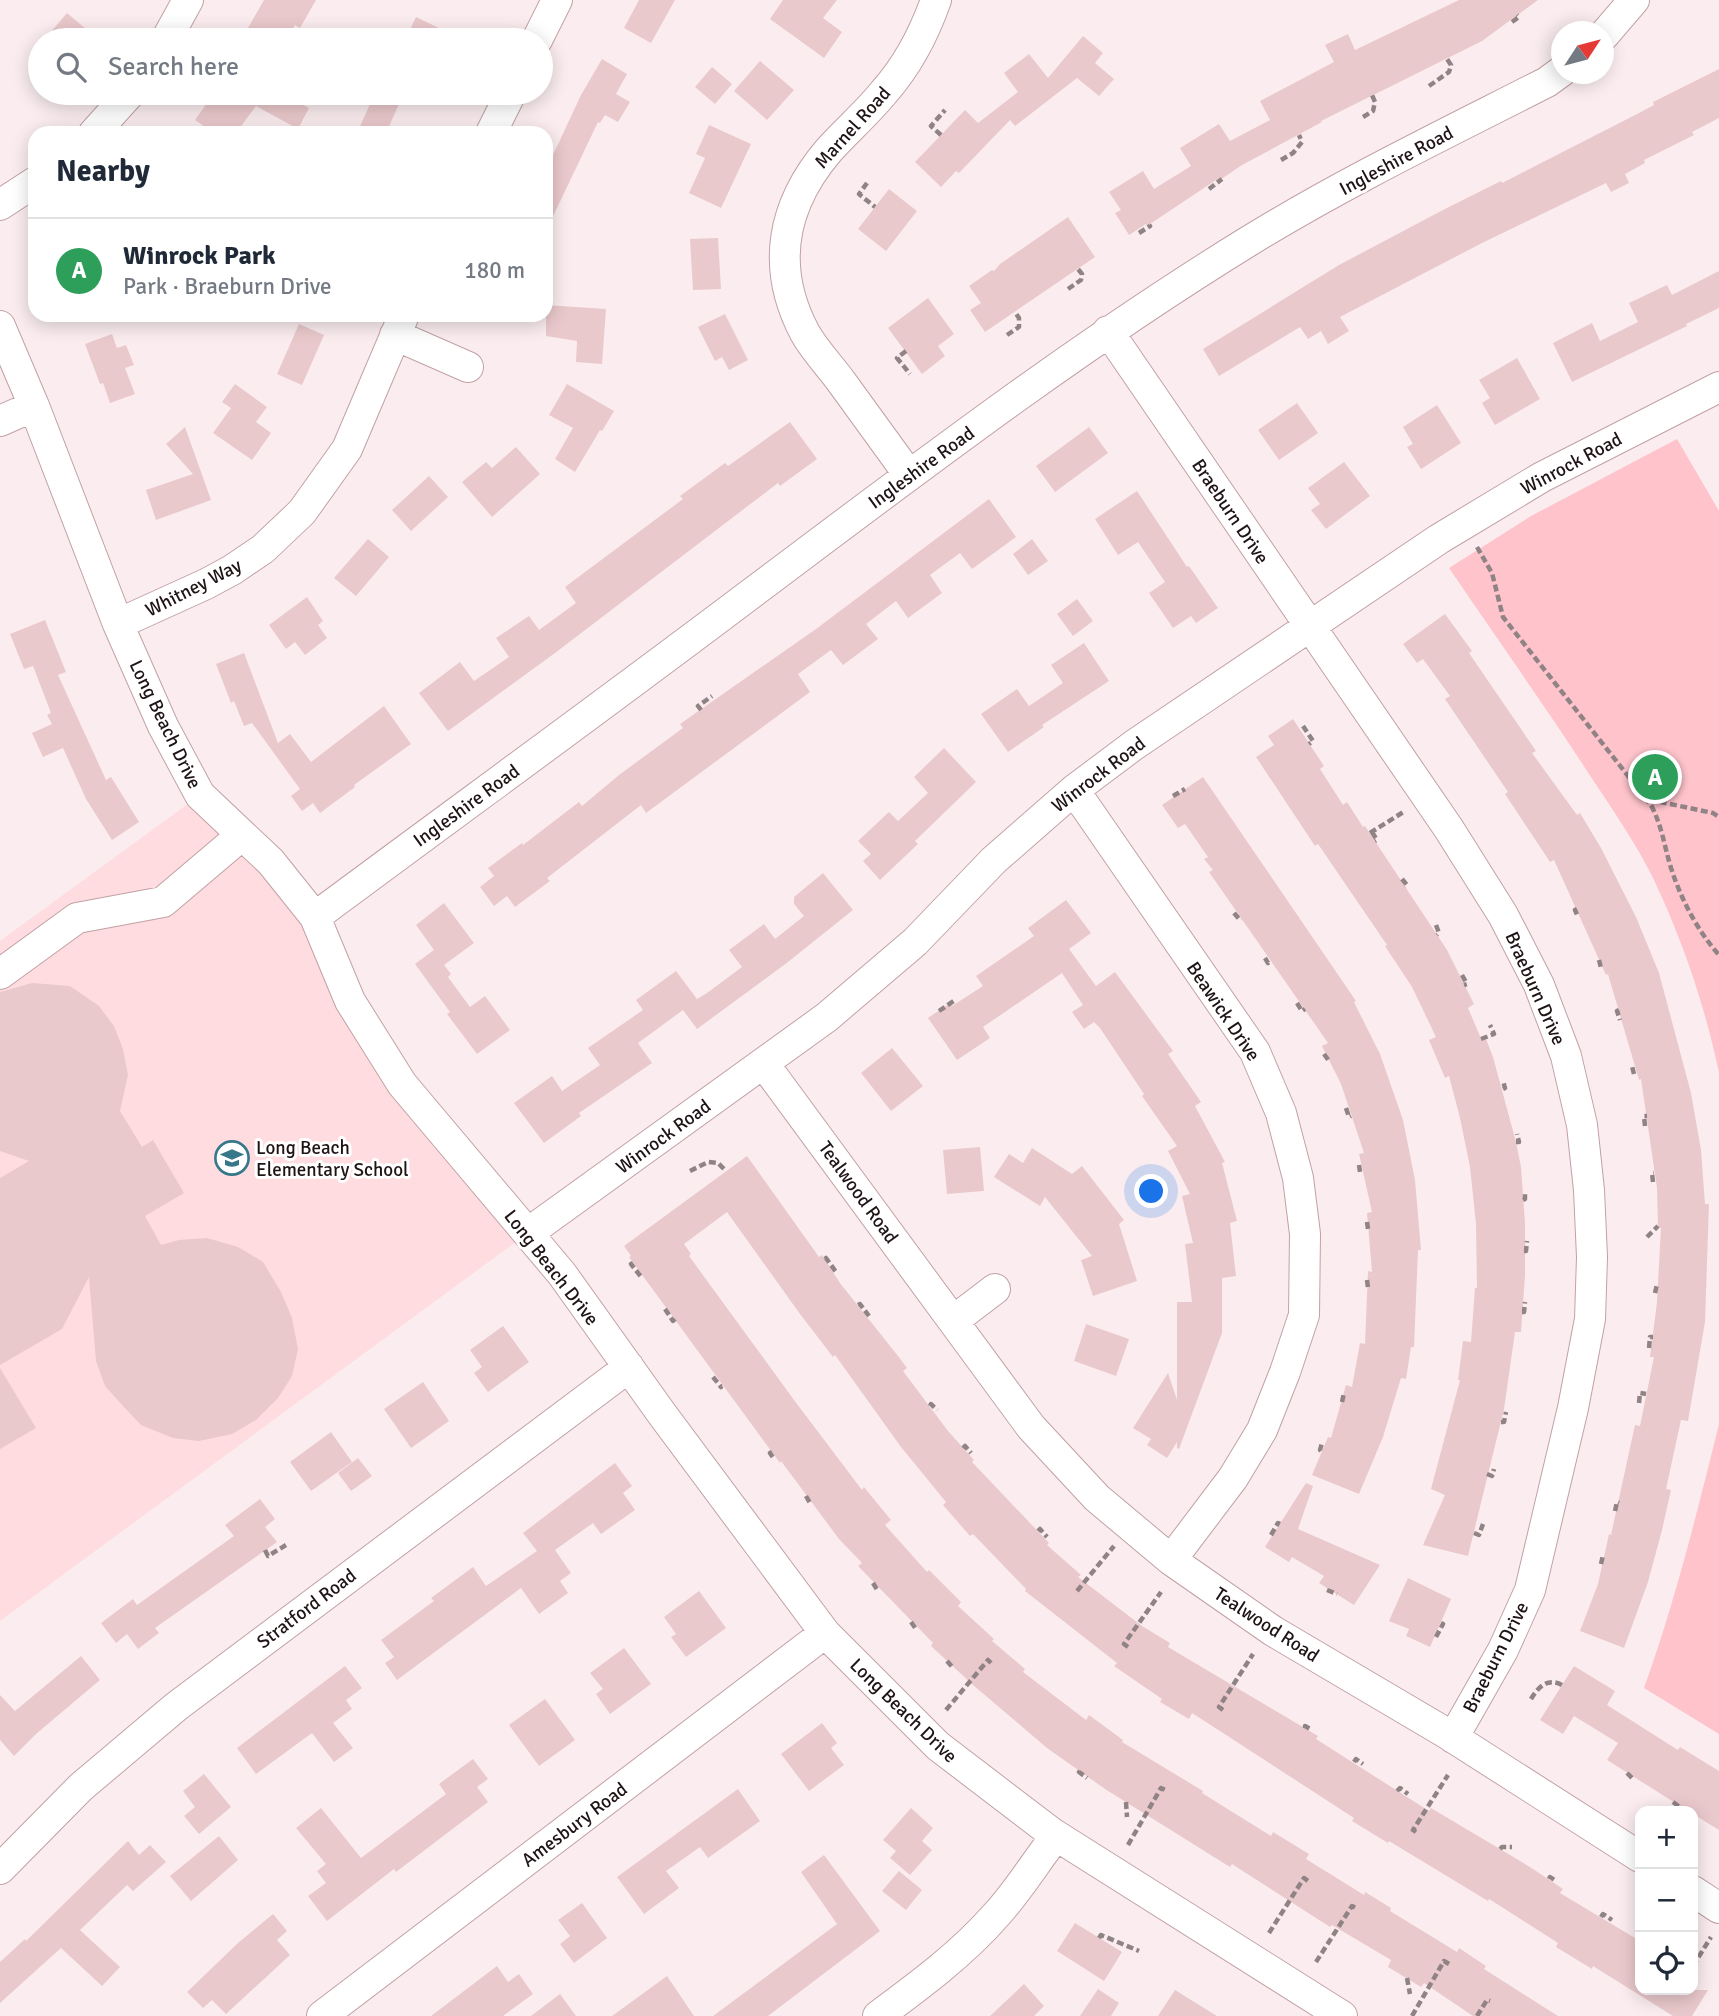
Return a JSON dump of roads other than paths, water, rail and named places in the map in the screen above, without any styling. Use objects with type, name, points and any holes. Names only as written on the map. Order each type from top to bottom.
[{"type":"street","points":[[173,28],[188,0]]},
{"type":"street","points":[[543,28],[557,0]]},
{"type":"street","name":"Marnel Road","points":[[909,475],[806,335],[786,282],[784,243],[792,210],[810,175],[902,70],[922,36],[936,0]]},
{"type":"street","points":[[1614,23],[1634,0]]},
{"type":"street","name":"Ingleshire Road","points":[[315,917],[909,475],[1108,331],[1253,238],[1379,167],[1551,79]]},
{"type":"street","points":[[100,126],[119,105]]},
{"type":"street","points":[[494,126],[505,105]]},
{"type":"street","points":[[0,205],[28,187]]},
{"type":"street","name":"Whitney Way","points":[[118,624],[232,570],[263,549],[302,512],[347,449],[400,325],[468,367]]},
{"type":"street","name":"Long Beach Drive","points":[[0,326],[118,624],[163,726],[200,795],[271,862],[315,917],[350,1001],[402,1084],[562,1274],[825,1633],[938,1746],[1056,1836],[1305,2006],[1342,2016]]},
{"type":"street","name":"Braeburn Drive","points":[[1108,331],[1426,797],[1503,915],[1539,985],[1566,1056],[1582,1125],[1592,1240],[1590,1319],[1573,1408],[1530,1590],[1503,1650],[1453,1738]]},
{"type":"street","name":"Winrock Road","points":[[528,1233],[764,1064],[883,971],[995,860],[1074,790],[1134,745],[1439,539],[1520,490],[1719,387]]},
{"type":"street","points":[[0,421],[34,407]]},
{"type":"street","name":"Beawick Drive","points":[[1074,790],[1255,1052],[1281,1113],[1298,1178],[1305,1234],[1304,1315],[1286,1373],[1262,1430],[1233,1478],[1171,1560]]},
{"type":"street","points":[[0,974],[77,918],[163,902],[242,835]]},
{"type":"street","name":"Tealwood Road","points":[[764,1064],[1031,1427],[1097,1499],[1171,1560],[1273,1631],[1453,1738],[1635,1854]]},
{"type":"street","points":[[953,1321],[995,1289]]},
{"type":"street","name":"Stratford Road","points":[[0,1869],[81,1787],[177,1706],[629,1367]]},
{"type":"street","name":"Amesbury Road","points":[[322,2016],[825,1633]]},
{"type":"street","points":[[878,2016],[935,1974],[964,1948],[999,1912],[1056,1836]]},
{"type":"street","points":[[1698,1894],[1719,1908]]},
{"type":"place","name":"Winrock Park","points":[[1655,777]]},
{"type":"place","name":"Long Beach Elementary School","points":[[232,1158]]}]
